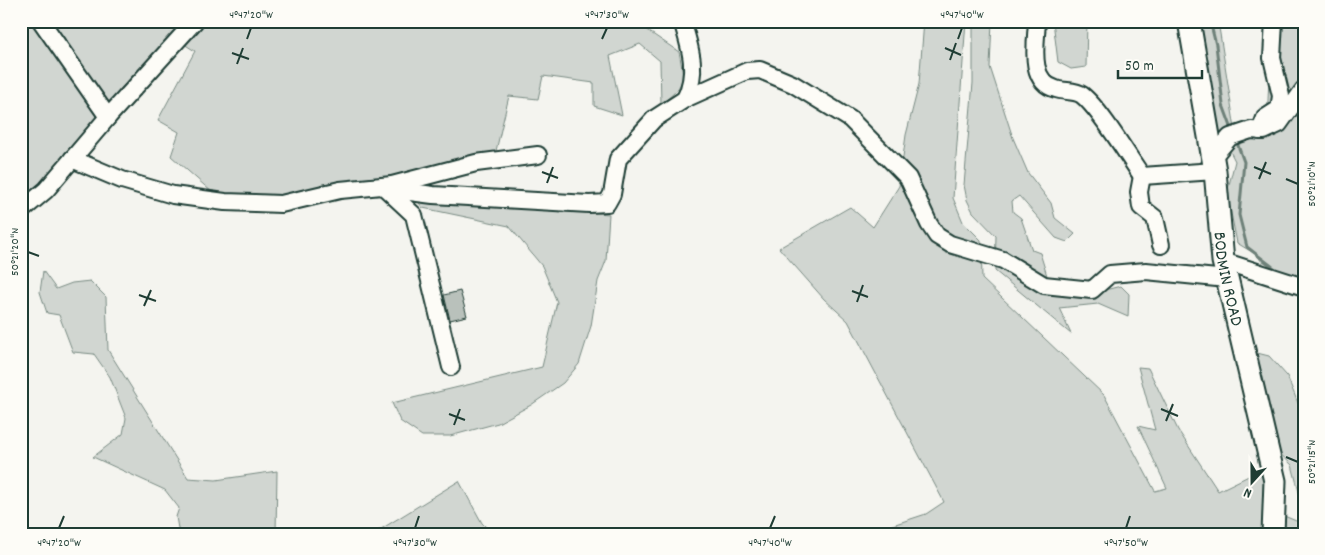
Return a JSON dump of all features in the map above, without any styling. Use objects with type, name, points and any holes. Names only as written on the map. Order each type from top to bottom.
[{"type":"main road","name":"BODMIN ROAD","points":[[1189,21],[1214,165],[1225,270],[1274,482],[1273,534]]},
{"type":"street","points":[[41,21],[108,117]]},
{"type":"street","points":[[21,211],[46,190],[108,117],[195,21]]},
{"type":"street","points":[[1037,21],[1036,65],[1042,80],[1054,89],[1082,95],[1101,117],[1142,176],[1139,192],[1141,207],[1155,218],[1161,245]]},
{"type":"street","points":[[1260,131],[1265,118],[1279,109],[1281,101],[1272,58],[1274,21]]},
{"type":"street","points":[[683,24],[694,68],[692,86],[685,99]]},
{"type":"street","points":[[387,186],[433,195],[589,204],[607,203],[612,194],[618,159],[654,119],[685,99],[747,71],[760,70],[793,84],[850,119],[908,178],[929,224],[937,236],[950,244],[1003,260],[1044,285],[1092,290],[1110,274],[1146,271],[1225,270],[1273,276],[1298,285]]},
{"type":"street","points":[[1142,176],[1214,165],[1236,136],[1260,131],[1279,124],[1304,89]]},
{"type":"street","points":[[72,159],[140,186],[173,195],[225,202],[281,204],[340,190],[387,186],[476,163],[538,156]]},
{"type":"street","points":[[387,186],[414,214],[451,367]]},
{"type":"shaded area","points":[[21,21],[37,21],[101,114],[43,188],[21,203]]},
{"type":"shaded area","points":[[47,21],[186,21],[157,54],[122,87],[109,104]]},
{"type":"shaded area","points":[[202,21],[641,21],[645,29],[679,52],[682,77],[679,87],[661,104],[660,61],[640,44],[610,56],[622,115],[594,106],[594,83],[543,76],[538,99],[509,96],[495,155],[389,179],[371,179],[275,198],[213,193],[171,156],[179,132],[158,120],[195,51],[184,44]]},
{"type":"shaded area","points":[[924,21],[966,21],[953,198],[963,222],[981,240],[982,279],[1104,395],[1155,491],[1167,488],[1138,426],[1155,430],[1138,367],[1148,368],[1178,430],[1218,491],[1265,468],[1264,534],[865,534],[926,514],[944,502],[848,321],[824,299],[779,248],[850,207],[873,227],[899,186],[906,135],[919,84]]},
{"type":"shaded area","points":[[973,21],[992,21],[990,67],[1013,138],[1028,173],[1051,203],[1055,218],[1075,234],[1067,242],[1056,238],[1019,196],[1012,201],[1013,212],[1021,218],[1032,250],[1040,253],[1048,279],[1109,289],[1121,286],[1129,294],[1128,317],[1098,304],[1059,308],[1071,334],[995,271],[996,236],[973,212],[967,200],[964,185],[973,83]]},
{"type":"shaded area","points":[[1053,21],[1087,21],[1086,67],[1071,69],[1058,62]]},
{"type":"shaded area","points":[[1195,21],[1218,21],[1235,129],[1267,127],[1270,49],[1278,48],[1283,21],[1304,21],[1304,298],[1296,289],[1278,285],[1257,255],[1237,243],[1227,193],[1235,161],[1211,114]]},
{"type":"shaded area","points":[[415,198],[609,214],[606,261],[598,281],[591,326],[579,364],[563,383],[531,405],[498,423],[450,436],[422,436],[400,421],[392,403],[542,367],[557,302],[542,266],[509,226],[423,208]]},
{"type":"shaded area","points":[[43,271],[56,289],[72,283],[90,281],[106,297],[108,350],[188,478],[216,480],[277,471],[276,534],[179,534],[176,517],[179,508],[165,490],[93,457],[123,434],[126,418],[110,377],[94,354],[73,352],[59,315],[47,313],[40,292]]},
{"type":"shaded area","points":[[1253,352],[1269,356],[1287,376],[1304,418],[1304,534],[1275,534],[1277,513],[1301,523],[1301,500],[1292,465],[1275,449]]},
{"type":"shaded area","points":[[459,481],[482,523],[493,534],[373,534]]},
{"type":"building","points":[[460,291],[467,316],[450,320],[444,295]]},
{"type":"waterway","points":[[1210,21],[1216,45],[1223,105],[1233,132]]},
{"type":"waterway","points":[[1236,140],[1244,162],[1239,215],[1247,247],[1278,271]]},
{"type":"waterway","points":[[1297,292],[1304,299]]}]
